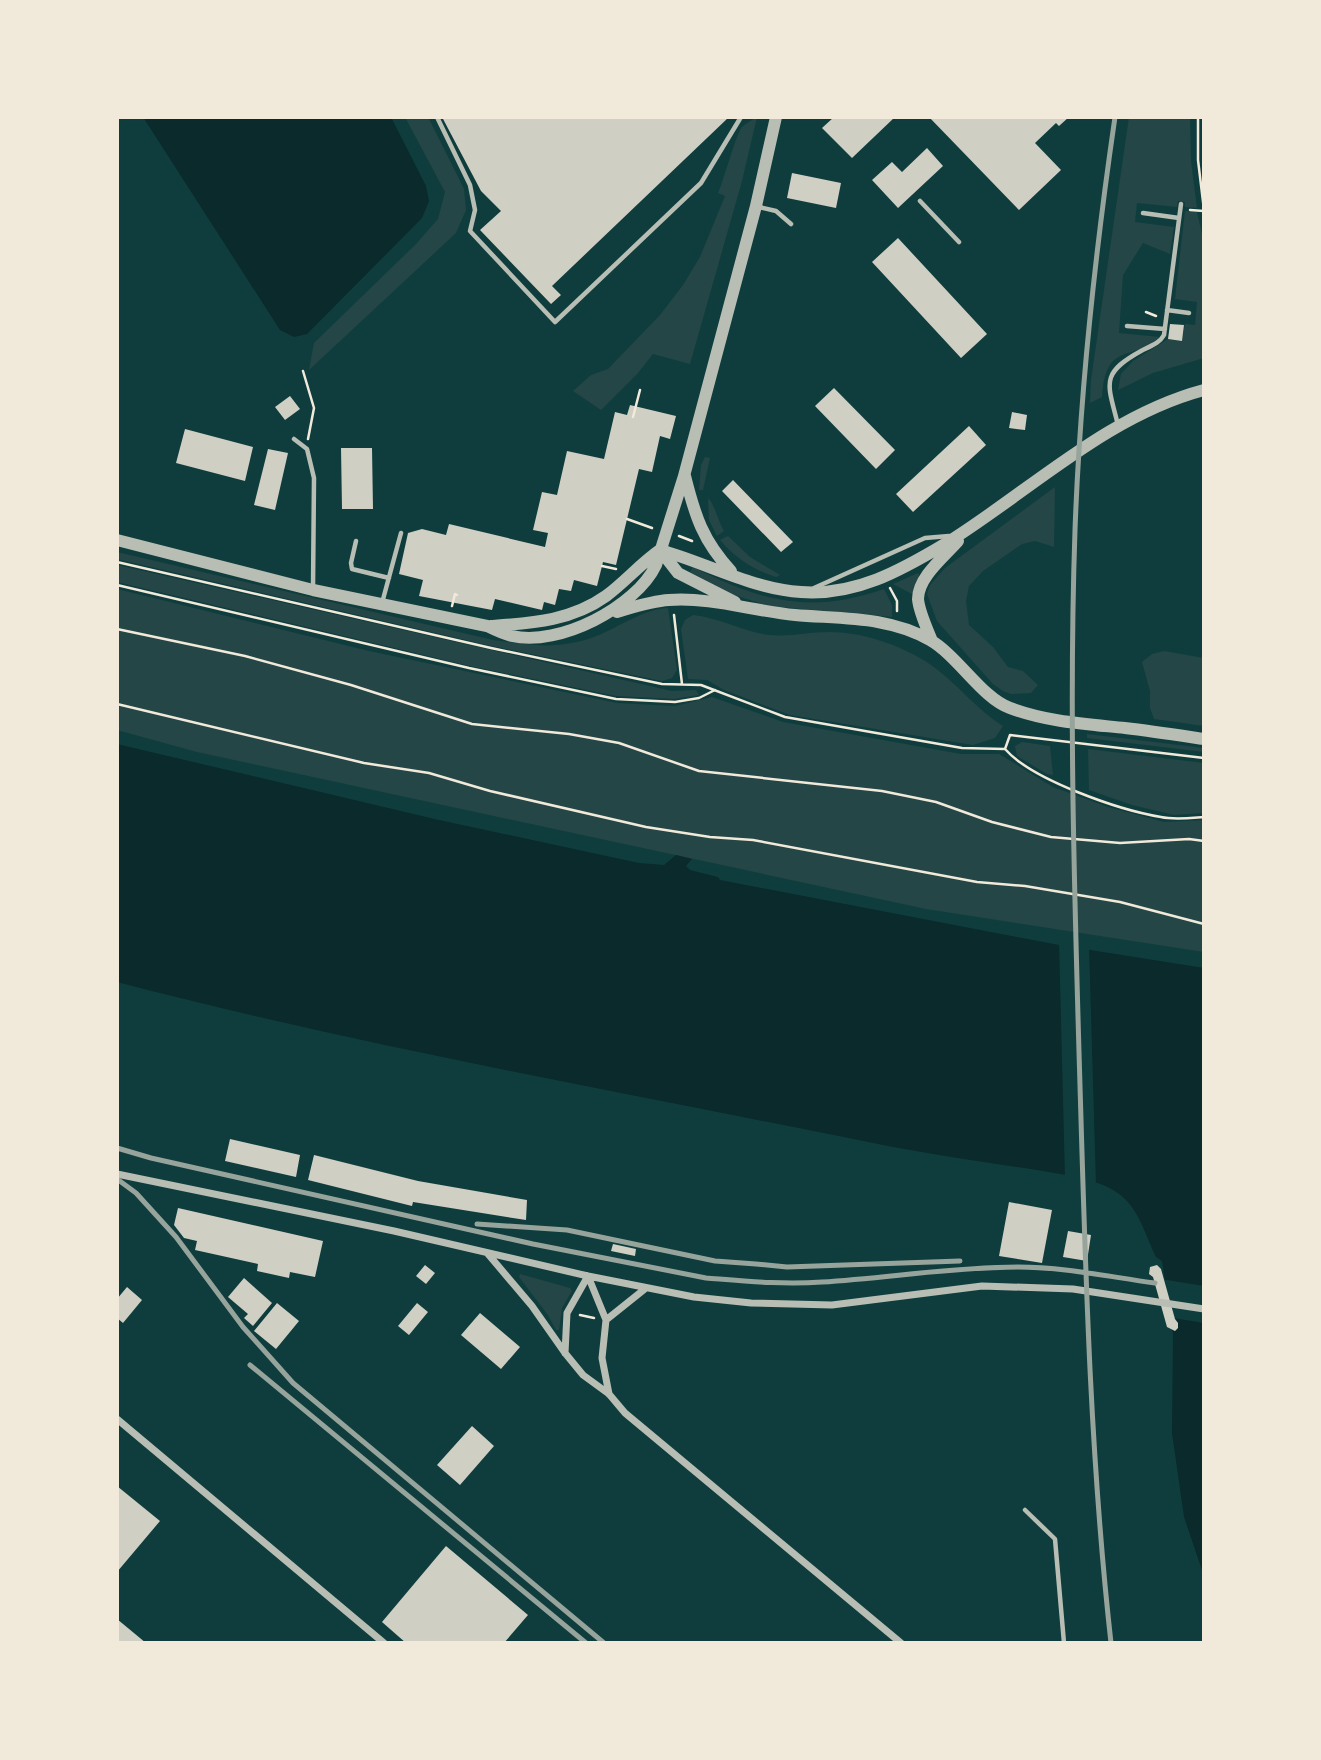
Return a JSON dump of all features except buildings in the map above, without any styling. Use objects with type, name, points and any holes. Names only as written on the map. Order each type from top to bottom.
[{"type":"street","points":[[610,614],[635,595],[650,578],[660,550],[684,476],[756,206],[776,117]]},
{"type":"street","points":[[660,550],[765,587],[803,592],[843,590],[880,579],[904,568],[1006,505],[1118,426],[1167,403],[1204,390]]},
{"type":"street","points":[[684,476],[701,531],[710,547],[735,575]]},
{"type":"street","points":[[932,641],[918,601],[919,589],[965,531]]},
{"type":"street","points":[[117,540],[313,590],[486,626],[513,636],[534,638],[576,628],[610,614],[656,601],[672,600],[742,605],[795,614],[884,622],[910,629],[932,641],[993,698],[1018,712],[1054,721],[1204,739]]},
{"type":"street","points":[[660,550],[678,573],[742,605]]},
{"type":"street","points":[[486,626],[548,621],[586,608],[605,596],[660,550]]},
{"type":"street","points":[[117,1174],[394,1231],[646,1288],[751,1303],[832,1305],[982,1286],[1073,1289],[1204,1309]]},
{"type":"street","points":[[488,1254],[532,1306],[583,1375],[609,1394],[625,1413],[901,1643]]},
{"type":"street","points":[[589,1276],[606,1320],[602,1358],[609,1394]]},
{"type":"street","points":[[565,1353],[567,1313],[589,1276]]},
{"type":"street","points":[[606,1320],[646,1288]]},
{"type":"street","points":[[117,1419],[384,1643]]},
{"type":"lane","points":[[437,117],[470,185],[475,210],[470,231],[555,322],[701,183],[741,117]]},
{"type":"lane","points":[[920,201],[959,242]]},
{"type":"lane","points":[[1118,426],[1109,386],[1112,373],[1122,362],[1161,340],[1165,329],[1181,204]]},
{"type":"lane","points":[[756,206],[776,211],[791,224]]},
{"type":"lane","points":[[1143,214],[1179,218]]},
{"type":"lane","points":[[1167,310],[1189,313]]},
{"type":"lane","points":[[1127,326],[1165,329]]},
{"type":"lane","points":[[294,439],[307,449],[314,478],[313,590]]},
{"type":"lane","points":[[803,592],[925,538],[965,531]]},
{"type":"lane","points":[[382,605],[401,533]]},
{"type":"lane","points":[[356,541],[352,569],[390,578]]},
{"type":"lane","points":[[1025,1510],[1055,1539],[1064,1643]]},
{"type":"path","points":[[1192,210],[1204,211],[1198,160],[1198,117]]},
{"type":"path","points":[[303,371],[314,408],[307,449]]},
{"type":"path","points":[[633,417],[640,390]]},
{"type":"path","points":[[627,519],[650,527]]},
{"type":"path","points":[[679,536],[695,543]]},
{"type":"path","points":[[117,562],[491,648],[662,684],[701,685],[785,717],[962,748],[1005,749],[1021,764],[1048,779],[1102,800],[1163,818],[1204,817]]},
{"type":"path","points":[[602,566],[623,571]]},
{"type":"path","points":[[117,585],[417,656],[616,699],[675,702],[699,698],[715,690]]},
{"type":"path","points":[[889,586],[897,601],[897,618]]},
{"type":"path","points":[[453,600],[455,594],[457,595]]},
{"type":"path","points":[[673,611],[682,684]]},
{"type":"path","points":[[117,629],[245,656],[351,685],[472,724],[569,734],[619,743],[699,771],[882,791],[936,802],[992,822],[1051,837],[1120,843],[1189,839],[1204,841]]},
{"type":"path","points":[[117,704],[364,763],[429,774],[646,827],[710,837],[753,840],[977,882],[1025,886],[1120,902],[1204,924]]},
{"type":"path","points":[[1005,749],[1010,735],[1204,758]]},
{"type":"shaded area","points":[[143,117],[391,117],[426,186],[429,201],[422,218],[307,334],[294,337],[280,330]]},
{"type":"shaded area","points":[[405,117],[428,117],[464,189],[466,210],[456,233],[309,370],[314,343],[416,244],[438,219],[445,192]]},
{"type":"shaded area","points":[[757,117],[742,181],[690,364],[653,354],[601,410],[573,391],[591,375],[608,369],[660,315],[683,285],[700,257],[725,196],[718,193],[739,131]]},
{"type":"shaded area","points":[[1129,117],[1190,117],[1191,161],[1197,208],[1185,207],[1185,202],[1178,201],[1177,207],[1137,203],[1135,222],[1174,227],[1170,254],[1143,243],[1123,275],[1119,333],[1160,337],[1149,345],[1114,360],[1104,379],[1102,397],[1090,403],[1091,380]]},
{"type":"shaded area","points":[[1185,211],[1197,212],[1204,243],[1204,358],[1153,373],[1118,390],[1121,374],[1133,361],[1168,339],[1182,340],[1185,324],[1195,325],[1197,302],[1175,299]]},
{"type":"shaded area","points":[[705,457],[710,458],[703,490],[699,490],[701,465]]},
{"type":"shaded area","points":[[1055,487],[1054,547],[1035,541],[1022,544],[983,571],[969,586],[966,601],[969,625],[993,647],[1008,667],[1023,671],[1038,685],[1031,693],[1011,694],[993,684],[937,621],[927,594],[930,585],[945,568]]},
{"type":"shaded area","points":[[708,498],[724,531],[717,536],[709,520]]},
{"type":"shaded area","points":[[728,536],[750,557],[780,575],[776,577],[768,574],[739,558],[720,540]]},
{"type":"shaded area","points":[[117,552],[493,640],[531,645],[578,642],[648,612],[668,608],[677,670],[672,678],[662,681],[492,646],[117,559]]},
{"type":"shaded area","points":[[117,565],[672,691],[696,690],[699,695],[674,699],[616,696],[470,666],[117,582]]},
{"type":"shaded area","points":[[693,567],[741,588],[786,600],[832,601],[884,589],[892,605],[892,617],[769,606],[728,593],[690,572]]},
{"type":"shaded area","points":[[918,573],[920,577],[912,594],[893,584]]},
{"type":"shaded area","points":[[117,589],[369,651],[617,703],[675,706],[712,697],[783,722],[961,754],[999,754],[1053,787],[1108,807],[1164,822],[1204,820],[1204,952],[926,909],[197,752],[117,730]]},
{"type":"shaded area","points":[[693,615],[761,634],[841,633],[891,644],[935,668],[1003,726],[995,738],[973,745],[790,715],[724,690],[707,680],[688,679],[681,629],[685,620]]},
{"type":"shaded area","points":[[1164,651],[1204,658],[1204,726],[1154,719],[1142,662],[1152,654]]},
{"type":"shaded area","points":[[1087,734],[1204,748],[1204,752],[1087,738]]},
{"type":"shaded area","points":[[1022,742],[1050,746],[1053,775],[1017,756],[1015,746]]},
{"type":"shaded area","points":[[117,744],[439,820],[639,863],[664,865],[676,855],[692,859],[686,866],[690,870],[718,877],[720,880],[1059,945],[1204,968],[1204,1576],[1184,1517],[1172,1433],[1173,1334],[1162,1261],[1156,1257],[1137,1216],[1123,1197],[1099,1183],[1081,1178],[893,1147],[504,1070],[310,1029],[117,982]]},
{"type":"shaded area","points":[[1088,749],[1204,763],[1204,813],[1174,815],[1132,805],[1089,790]]},
{"type":"shaded area","points":[[520,1274],[570,1288],[572,1291],[562,1308],[559,1330],[556,1330],[519,1277]]},
{"type":"pier","points":[[1059,941],[1089,946],[1096,1185],[1065,1179]]},
{"type":"pier","points":[[1161,1279],[1204,1286],[1204,1323],[1167,1317]]},
{"type":"railway","points":[[1111,1643],[1093,1422],[1086,1274],[1074,856],[1072,660],[1077,478],[1085,375],[1115,117]]},
{"type":"railway","points":[[117,1148],[533,1244],[706,1278],[807,1283],[969,1269],[1035,1267],[1155,1283]]},
{"type":"railway","points":[[117,1179],[136,1193],[176,1237],[243,1327],[293,1383],[604,1643]]},
{"type":"railway","points":[[477,1224],[567,1230],[715,1261],[787,1267],[960,1261]]},
{"type":"railway","points":[[250,1365],[586,1643]]}]
